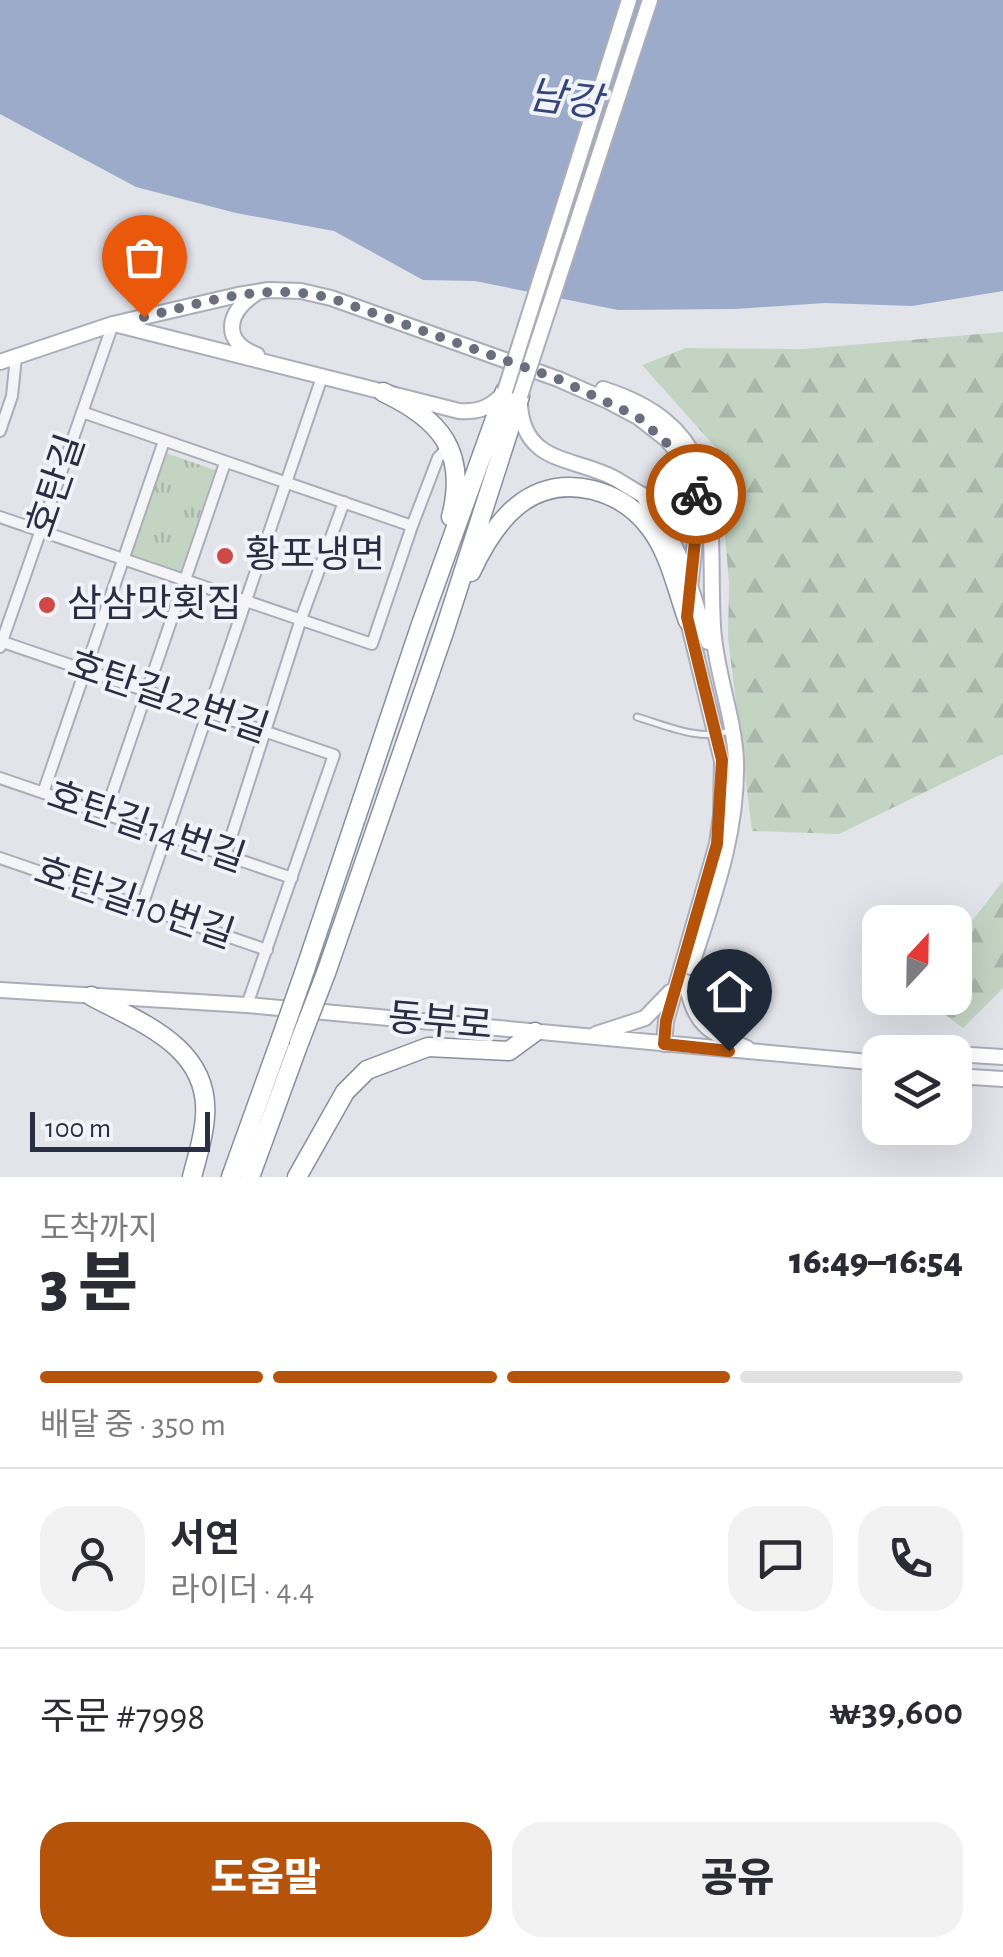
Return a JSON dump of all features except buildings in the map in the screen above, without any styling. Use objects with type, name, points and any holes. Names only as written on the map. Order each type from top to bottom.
[{"type":"highway","points":[[383,392],[432,420],[448,447],[454,467],[457,494],[420,628]]},
{"type":"highway","points":[[230,1177],[305,970],[420,628],[513,394]]},
{"type":"highway","points":[[250,1177],[326,973],[444,632],[513,394]]},
{"type":"highway","points":[[444,632],[494,530],[532,495],[552,487],[577,486],[606,494],[633,509],[652,529],[664,550],[688,621]]},
{"type":"highway","points":[[91,996],[157,1029],[172,1041],[196,1072],[206,1111],[192,1177]]},
{"type":"highway","points":[[297,1177],[345,1092],[367,1070],[414,1050],[436,1046],[509,1052],[535,1032]]},
{"type":"street","points":[[629,0],[513,394],[525,430],[548,454],[610,476],[657,502],[670,500],[684,483],[684,471],[666,439]]},
{"type":"street","points":[[113,324],[459,411],[476,412],[513,394],[650,0]]},
{"type":"street","points":[[0,362],[113,324],[258,292],[301,291],[331,298],[558,379],[638,417],[666,439],[692,475],[697,522],[688,621],[724,733]]},
{"type":"street","points":[[258,292],[241,303],[233,316],[232,331],[237,342],[247,351],[295,370]]},
{"type":"street","name":"호탄길","points":[[1,644],[113,324]]},
{"type":"street","points":[[0,431],[12,396],[16,358]]},
{"type":"street","points":[[142,906],[322,376]]},
{"type":"street","points":[[558,379],[607,390],[647,408],[675,430],[692,451],[703,474],[710,504],[712,629],[724,690],[717,844],[681,983],[666,1021],[664,1044]]},
{"type":"street","points":[[82,412],[412,526]]},
{"type":"street","points":[[43,793],[164,441]]},
{"type":"street","points":[[0,517],[372,644],[438,458],[448,447]]},
{"type":"street","points":[[105,814],[225,462]]},
{"type":"street","points":[[642,496],[668,528],[724,690]]},
{"type":"street","points":[[225,856],[300,619],[344,502]]},
{"type":"street","name":"호탄길22번길","points":[[1,644],[334,755],[292,878]]},
{"type":"street","name":"호탄길14번길","points":[[0,778],[292,878]]},
{"type":"street","name":"호탄길10번길","points":[[0,858],[267,950]]},
{"type":"street","points":[[248,1005],[292,878]]},
{"type":"street","points":[[587,1037],[645,1018],[681,983]]},
{"type":"street","points":[[681,983],[698,1020],[712,1034],[762,1054]]},
{"type":"street","name":"동부로","points":[[0,990],[248,1005],[862,1062]]},
{"type":"street","points":[[972,1055],[1003,1057]]},
{"type":"street","points":[[972,1077],[1003,1079]]},
{"type":"lane","points":[[637,717],[724,733]]},
{"type":"green space","points":[[1003,332],[1003,754],[839,834],[752,831],[728,638],[729,582],[718,450],[642,365],[686,348],[804,349]]},
{"type":"green space","points":[[166,453],[215,470],[180,573],[130,557]]},
{"type":"green space","points":[[1003,881],[1003,988],[963,1028],[945,1015],[972,1015],[972,921]]},
{"type":"water","name":"남강","points":[[0,0],[1003,0],[1003,291],[912,306],[825,303],[618,310],[475,281],[423,280],[334,231],[236,213],[136,187],[0,114]]},
{"type":"way so far","points":[[144,317],[269,290],[301,291],[331,298],[558,379],[638,417],[684,459],[696,494]]},
{"type":"place","name":"황포냉면","points":[[225,556]]},
{"type":"place","name":"삼삼맛횟집","points":[[47,605]]},
{"type":"route","points":[[696,494],[697,522],[687,617],[722,760],[720,815],[717,844],[666,1021],[664,1044],[729,1051]]}]
